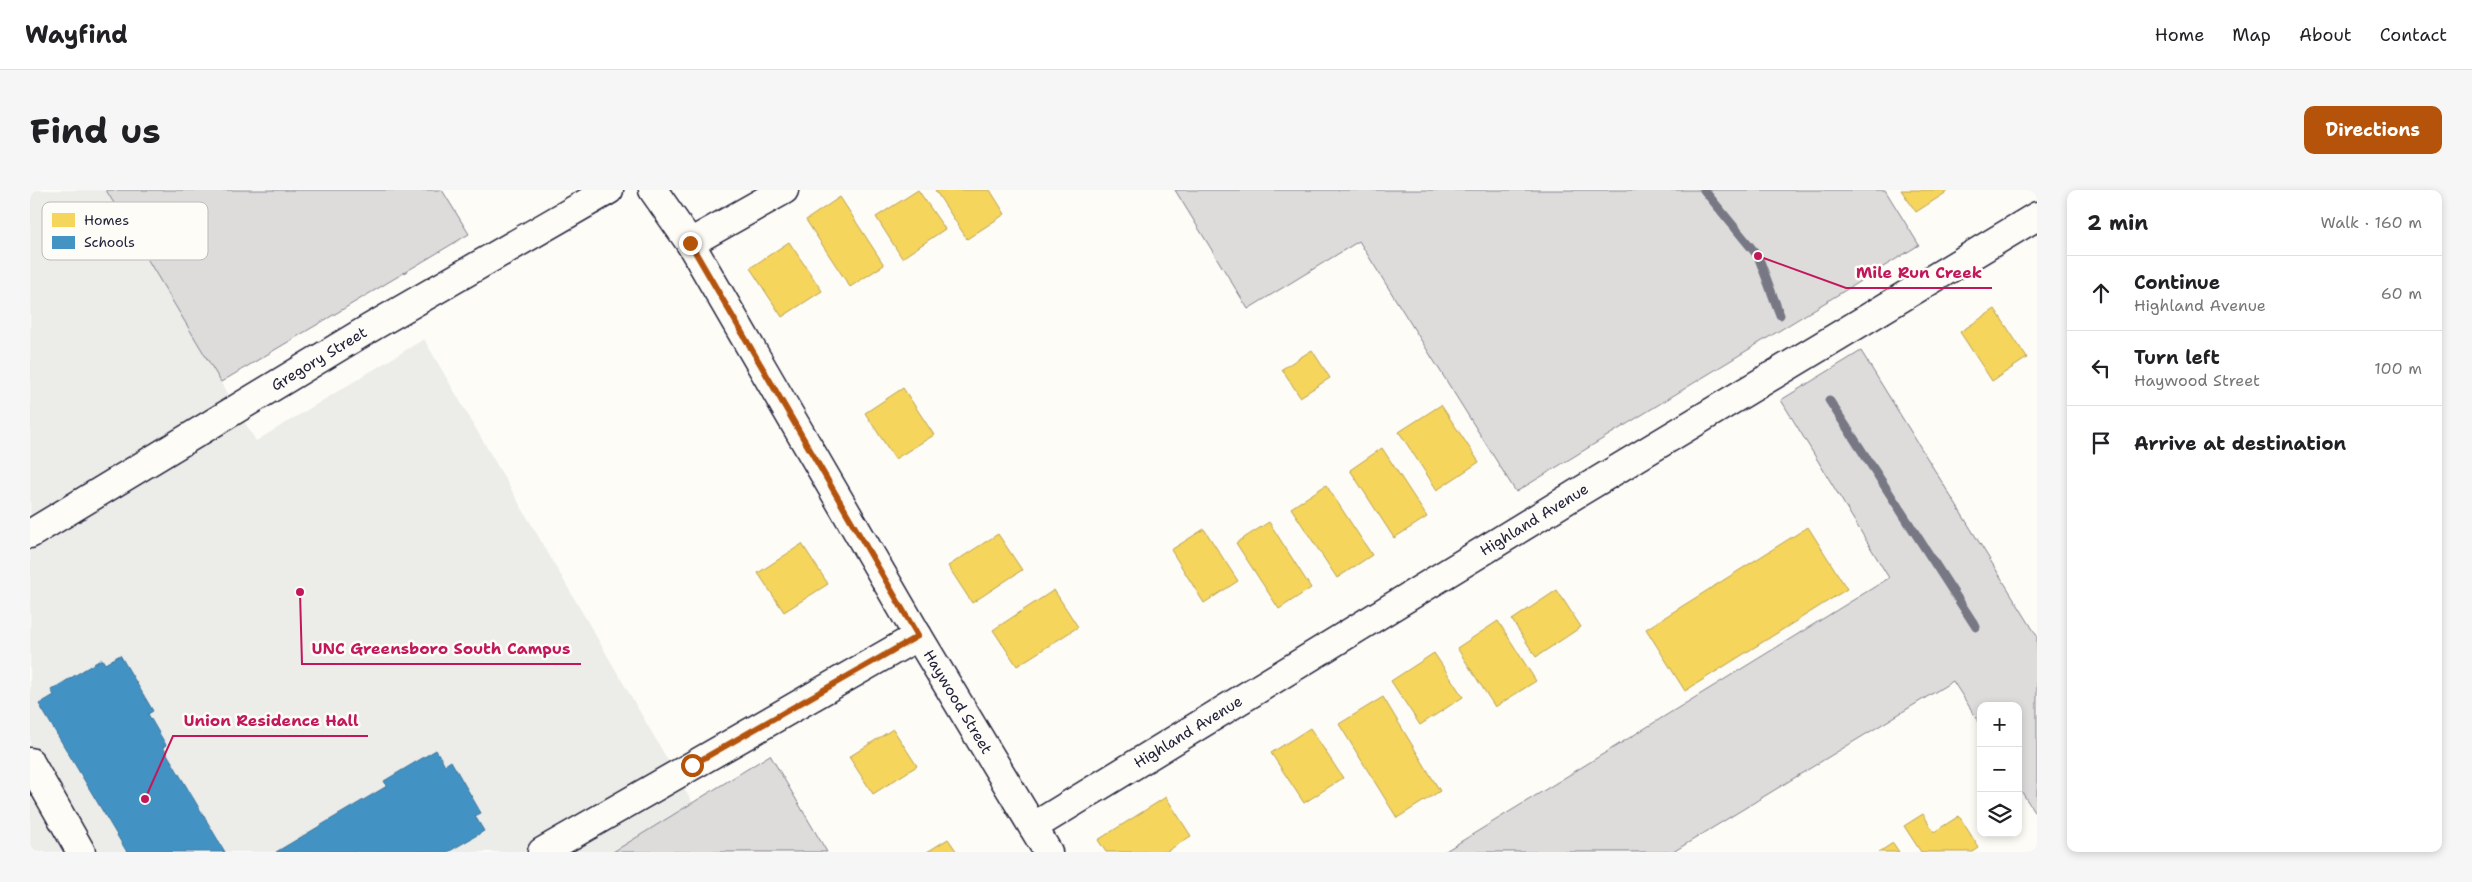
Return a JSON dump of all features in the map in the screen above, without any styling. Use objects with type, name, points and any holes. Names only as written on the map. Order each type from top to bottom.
[{"type":"street","name":"Gregory Street","points":[[30,534],[370,328],[609,190]]},
{"type":"street","name":"Haywood Street","points":[[653,190],[690,243],[918,636],[1048,852]]},
{"type":"street","points":[[690,243],[784,190]]},
{"type":"street","name":"Highland Avenue","points":[[1033,827],[1567,500],[2035,223]]},
{"type":"street","points":[[542,852],[918,636]]},
{"type":"street","points":[[30,762],[81,852]]},
{"type":"shaded area","points":[[30,190],[106,190],[113,202],[42,202],[42,260],[148,260],[256,441],[424,339],[721,852],[30,852]]},
{"type":"shaded area","points":[[106,190],[442,190],[469,234],[221,382],[148,260],[208,260],[208,202],[113,202]]},
{"type":"shaded area","points":[[1175,190],[1885,190],[1919,245],[1516,492],[1359,241],[1248,309]]},
{"type":"shaded area","points":[[1861,351],[2037,636],[2037,816],[2022,792],[2022,702],[1977,702],[1977,719],[1953,681],[1673,852],[1444,852],[1889,578],[1781,400]]},
{"type":"shaded area","points":[[770,755],[827,852],[613,852]]},
{"type":"building: Homes","points":[[918,190],[945,229],[902,258],[876,217]]},
{"type":"building: Homes","points":[[935,190],[990,190],[1005,214],[967,239]]},
{"type":"building: Homes","points":[[1901,190],[1950,190],[1916,212]]},
{"type":"building: Homes","points":[[840,197],[884,265],[850,287],[806,220]]},
{"type":"building: Homes","points":[[789,242],[822,291],[782,317],[750,268]]},
{"type":"building: Homes","points":[[1995,309],[2027,358],[1992,381],[1960,332]]},
{"type":"building: Homes","points":[[1312,350],[1330,378],[1300,397],[1282,369]]},
{"type":"building: Homes","points":[[903,388],[934,435],[895,459],[865,413]]},
{"type":"building: Homes","points":[[1441,405],[1479,462],[1437,490],[1399,432]]},
{"type":"building: Homes","points":[[1382,448],[1427,517],[1394,538],[1350,470]]},
{"type":"building: Homes","points":[[1326,485],[1372,555],[1337,578],[1291,508]]},
{"type":"building: Homes","points":[[1269,522],[1311,588],[1279,609],[1236,543]]},
{"type":"building: Homes","points":[[1808,527],[1847,589],[1685,691],[1646,629]]},
{"type":"building: Homes","points":[[1204,529],[1238,581],[1204,603],[1171,550]]},
{"type":"building: Homes","points":[[998,534],[1022,570],[972,603],[948,566]]},
{"type":"building: Homes","points":[[802,544],[828,584],[784,612],[758,573]]},
{"type":"building: Homes","points":[[1054,590],[1078,627],[1017,666],[993,630]]},
{"type":"building: Homes","points":[[1557,590],[1581,627],[1536,657],[1512,620]]},
{"type":"building: Homes","points":[[1498,621],[1536,681],[1495,707],[1457,648]]},
{"type":"building: Homes","points":[[1434,653],[1463,697],[1420,725],[1391,681]]},
{"type":"building: Homes","points":[[1383,697],[1440,791],[1397,818],[1339,724]]},
{"type":"building: Homes","points":[[1310,728],[1343,778],[1304,803],[1271,753]]},
{"type":"building: Homes","points":[[893,729],[917,766],[873,794],[849,757]]},
{"type":"building: Homes","points":[[1166,797],[1191,836],[1166,852],[1106,852],[1098,840]]},
{"type":"building: Homes","points":[[1923,814],[1934,832],[1959,816],[1979,848],[1973,852],[1921,852],[1904,826]]},
{"type":"building: Homes","points":[[948,839],[957,852],[927,852]]},
{"type":"building: Homes","points":[[1893,843],[1899,852],[1879,852]]},
{"type":"building: Schools","points":[[120,655],[153,711],[148,714],[166,745],[163,747],[225,852],[127,852],[39,704],[54,695],[51,690],[102,659],[105,664]]},
{"type":"building: Schools","points":[[436,750],[445,765],[451,761],[481,813],[475,816],[484,831],[448,852],[276,852],[387,786],[384,781]]},
{"type":"waterway","points":[[1704,190],[1758,256],[1780,315]]},
{"type":"waterway","points":[[1829,400],[1976,627]]},
{"type":"place","name":"Mile Run Creek","points":[[1758,256]]},
{"type":"place","name":"UNC Greensboro South Campus","points":[[300,592]]},
{"type":"place","name":"Union Residence Hall","points":[[145,799]]},
{"type":"route","points":[[690,243],[918,636],[692,765]]}]
